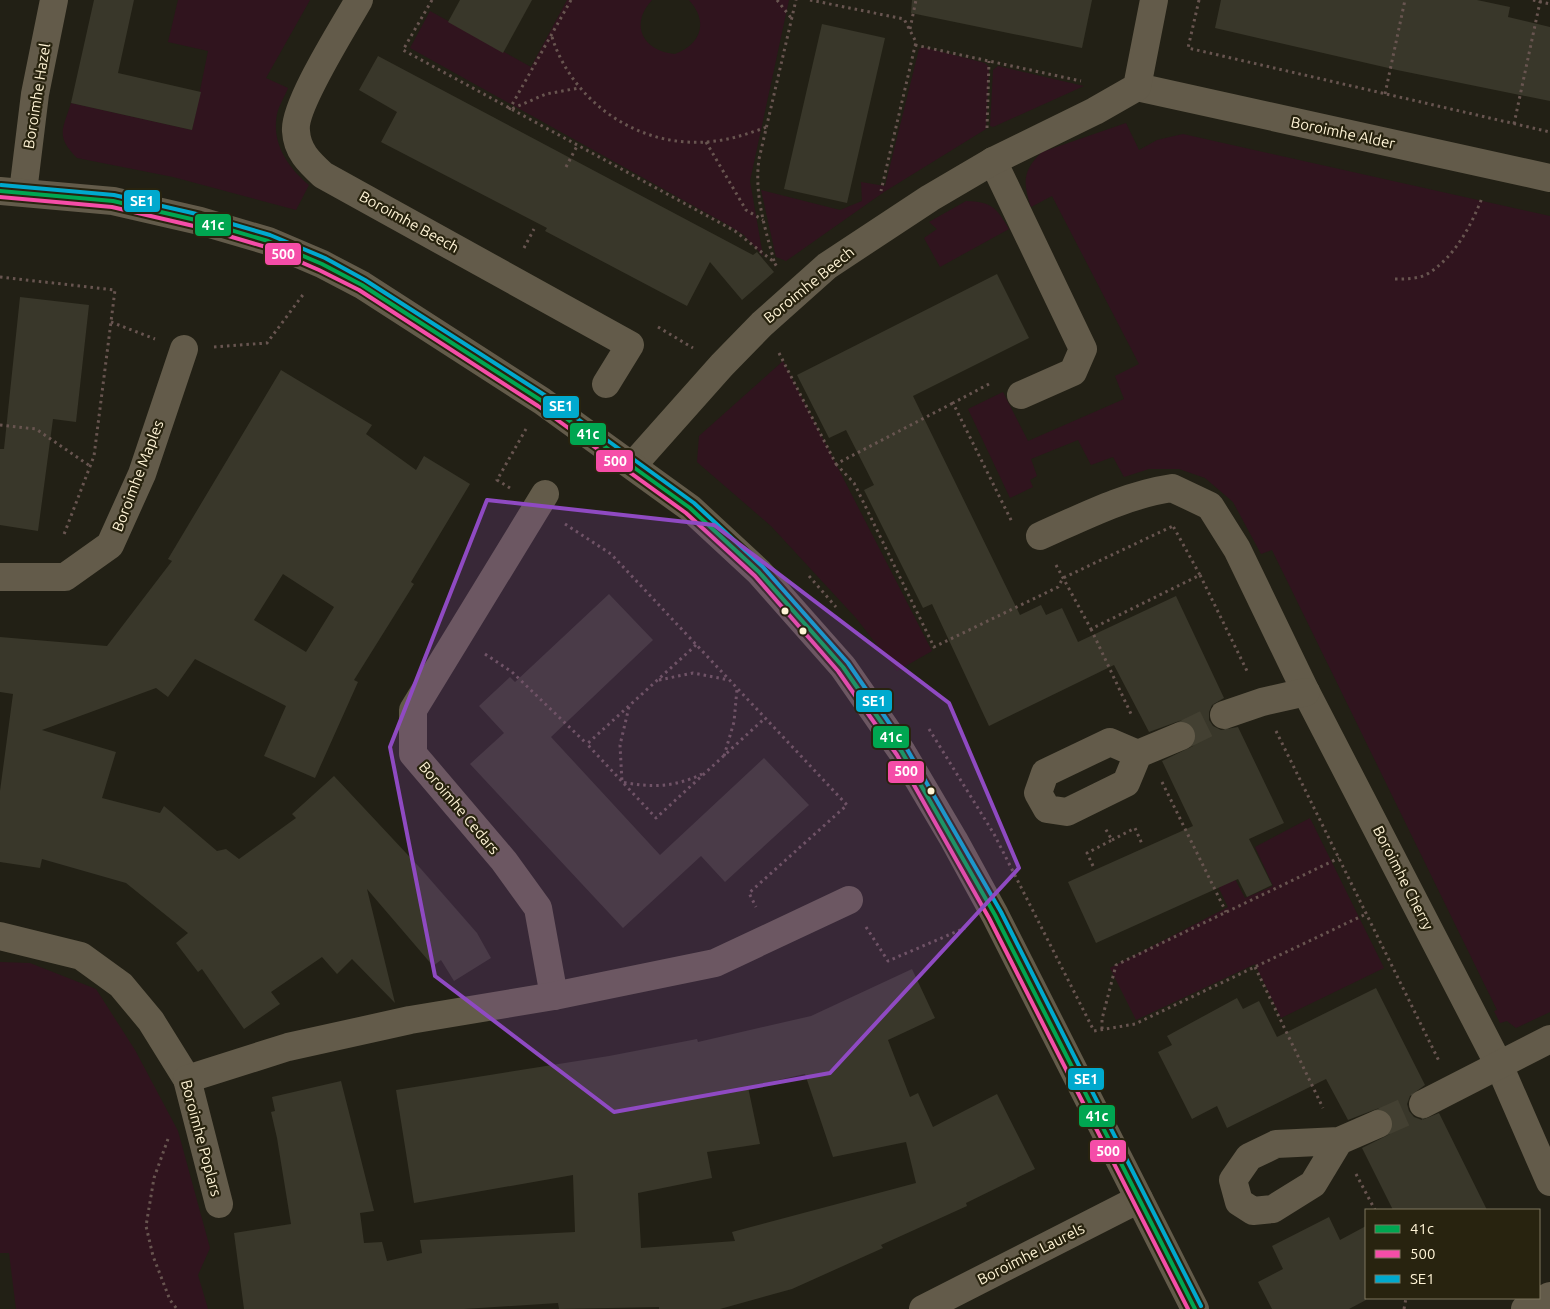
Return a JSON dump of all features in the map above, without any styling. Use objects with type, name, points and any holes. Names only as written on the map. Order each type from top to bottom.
[{"type":"street","name":"Boroimhe Hazel","points":[[12,192],[35,94],[54,0]]},
{"type":"street","name":"Boroimhe Beech","points":[[359,0],[302,105],[295,130],[303,156],[323,175],[630,345],[606,384]]},
{"type":"street","points":[[1137,87],[1154,0]]},
{"type":"street","name":"Boroimhe Beech","points":[[633,465],[756,330],[827,266],[930,198],[993,161],[1096,111],[1137,87]]},
{"type":"street","name":"Boroimhe Alder","points":[[1137,87],[1550,178]]},
{"type":"street","points":[[993,161],[1083,349],[1073,372],[1022,395]]},
{"type":"street","points":[[12,192],[113,202],[200,221],[268,241],[322,264],[362,285],[542,401],[633,465],[690,508],[759,572],[844,667],[902,752],[954,840],[995,915],[1195,1309]]},
{"type":"street","name":"Boroimhe Maples","points":[[0,577],[65,578],[110,545],[142,474],[184,349]]},
{"type":"street","name":"Boroimhe Cherry","points":[[1040,536],[1132,496],[1165,489],[1172,488],[1210,506],[1237,549],[1306,692],[1499,1065],[1550,1182]]},
{"type":"street","name":"Boroimhe Cedars","points":[[541,500],[413,710],[413,754],[504,861],[538,908],[554,996]]},
{"type":"street","points":[[1224,715],[1262,702],[1306,692]]},
{"type":"street","points":[[1138,754],[1181,736]]},
{"type":"street","points":[[187,1078],[288,1047],[410,1020],[554,996],[715,963],[849,900]]},
{"type":"street","name":"Boroimhe Poplars","points":[[0,936],[81,956],[120,985],[150,1021],[187,1078],[219,1204]]},
{"type":"street","points":[[1423,1104],[1550,1039]]},
{"type":"street","points":[[1339,1140],[1378,1124]]},
{"type":"street","name":"Boroimhe Laurels","points":[[923,1309],[1139,1199]]},
{"type":"street","points":[[1526,1309],[1550,1296]]},
{"type":"path","points":[[432,0],[403,50],[735,231],[774,262]]},
{"type":"path","points":[[510,110],[571,0]]},
{"type":"path","points":[[777,0],[792,20]]},
{"type":"path","points":[[780,272],[774,262],[763,220],[756,178],[796,0]]},
{"type":"path","points":[[810,0],[904,19],[916,42],[879,200]]},
{"type":"path","points":[[910,30],[916,0]]},
{"type":"path","points":[[1199,0],[1188,48],[1550,132]]},
{"type":"path","points":[[1385,94],[1405,0]]},
{"type":"path","points":[[1532,0],[1550,4]]},
{"type":"path","points":[[1514,124],[1541,1]]},
{"type":"path","points":[[552,36],[558,56],[579,88],[610,116],[633,129],[677,141],[705,141],[740,136],[767,127]]},
{"type":"path","points":[[915,46],[1085,82]]},
{"type":"path","points":[[987,133],[989,61]]},
{"type":"path","points":[[510,110],[546,94],[579,88]]},
{"type":"path","points":[[705,141],[746,210],[763,220]]},
{"type":"path","points":[[566,167],[577,146]]},
{"type":"path","points":[[1395,279],[1415,278],[1429,273],[1443,260],[1471,226],[1482,198]]},
{"type":"path","points":[[111,322],[184,349],[267,343],[296,307],[322,264]]},
{"type":"path","points":[[0,277],[115,290],[94,456],[60,546]]},
{"type":"path","points":[[756,330],[782,356],[836,464],[854,483],[934,647],[1058,588],[1063,578],[1173,526]]},
{"type":"path","points":[[836,464],[1010,373],[1022,395]]},
{"type":"path","points":[[542,401],[497,480],[541,500],[611,554],[846,805],[749,893],[770,937]]},
{"type":"path","points":[[953,403],[1013,524]]},
{"type":"path","points":[[0,426],[36,429],[90,466]]},
{"type":"path","points":[[1165,489],[1173,526],[1200,575],[1452,1089]]},
{"type":"path","points":[[1040,536],[1091,629],[1134,721]]},
{"type":"path","points":[[804,571],[841,612]]},
{"type":"path","points":[[1091,629],[1200,575]]},
{"type":"path","points":[[458,636],[512,672],[588,744],[656,818],[765,718]]},
{"type":"path","points":[[588,744],[696,645]]},
{"type":"path","points":[[658,680],[693,673],[729,680]]},
{"type":"path","points":[[724,756],[734,722],[737,688]]},
{"type":"path","points":[[622,782],[620,745],[629,706]]},
{"type":"path","points":[[924,723],[994,834],[1094,1031],[1135,1024],[1366,914]]},
{"type":"path","points":[[622,782],[642,786],[663,787],[685,782],[705,773]]},
{"type":"path","points":[[1159,776],[1226,912]]},
{"type":"path","points":[[1112,840],[1135,828],[1142,844]]},
{"type":"path","points":[[1093,866],[1087,853],[1102,845]]},
{"type":"path","points":[[1102,1029],[1102,1019],[1116,965],[1339,858]]},
{"type":"path","points":[[849,900],[888,961],[995,915]]},
{"type":"path","points":[[1255,967],[1326,1114]]},
{"type":"path","points":[[170,1132],[154,1178],[146,1226],[152,1256],[170,1300],[177,1309]]},
{"type":"path","points":[[1354,1171],[1374,1209]]},
{"type":"highlighted area","points":[[487,500],[714,525],[949,703],[1019,868],[830,1073],[614,1112],[435,976],[390,747]]},
{"type":"shaded area","points":[[178,0],[310,0],[266,78],[288,88],[277,114],[276,125],[279,145],[294,171],[309,185],[296,210],[173,177],[77,158],[66,144],[63,132],[71,103],[192,130],[208,51],[168,42]]},
{"type":"shaded area","points":[[567,0],[652,0],[645,9],[641,19],[643,35],[655,48],[675,54],[691,44],[699,32],[699,16],[689,0],[789,0],[750,181],[763,256],[744,235],[728,225],[410,48],[430,11],[531,67]]},
{"type":"shaded area","points":[[923,47],[985,63],[989,67],[986,129],[884,192],[786,261],[776,257],[761,190],[840,210],[862,201],[861,182],[885,186],[919,49]]},
{"type":"shaded area","points":[[998,66],[1084,86],[993,127],[990,126],[993,70]]},
{"type":"shaded area","points":[[1126,123],[1139,150],[1157,140],[1183,134],[1550,216],[1550,1012],[1516,1028],[1507,1021],[1500,1023],[1494,1011],[1497,1010],[1272,550],[1261,554],[1233,502],[1205,478],[1179,469],[1149,469],[1124,477],[1113,457],[1091,465],[1078,440],[1031,459],[1037,476],[1030,480],[1033,487],[1010,498],[968,409],[1003,392],[1028,441],[1124,399],[1115,376],[1139,364],[1052,196],[1031,207],[1026,178],[1031,165],[1042,152]]},
{"type":"shaded area","points":[[966,201],[988,204],[997,211],[1009,229],[940,267],[924,238],[937,229],[929,222]]},
{"type":"shaded area","points":[[783,361],[932,651],[897,671],[856,618],[771,526],[697,462],[699,436]]},
{"type":"shaded area","points":[[1310,818],[1384,968],[1281,1018],[1255,964],[1136,1020],[1110,968],[1228,907],[1211,872],[1227,864],[1245,898],[1273,886],[1255,847]]},
{"type":"shaded area","points":[[0,962],[30,963],[96,989],[135,1050],[178,1131],[210,1248],[198,1275],[208,1309],[16,1309],[9,1253],[0,1253]]},
{"type":"building","points":[[94,0],[134,0],[118,73],[201,92],[192,130],[71,103]]},
{"type":"building","points":[[460,0],[532,0],[503,53],[448,22]]},
{"type":"building","points":[[912,0],[1092,0],[1082,48],[911,13]]},
{"type":"building","points":[[1221,0],[1477,0],[1510,7],[1508,17],[1550,27],[1550,101],[1397,70],[1215,28]]},
{"type":"building","points":[[822,24],[885,38],[847,203],[784,189]]},
{"type":"building","points":[[378,56],[753,255],[757,252],[774,272],[742,300],[710,262],[687,306],[545,231],[547,228],[381,142],[397,112],[359,90]]},
{"type":"building","points":[[997,274],[1029,338],[913,396],[1020,615],[1041,605],[1046,615],[1062,608],[1078,642],[1176,596],[1224,698],[1212,705],[1209,712],[1209,720],[1213,726],[1221,730],[1238,727],[1284,823],[1249,839],[1272,885],[1247,897],[1238,879],[1096,943],[1068,882],[1193,826],[1162,761],[1193,746],[1196,737],[1195,730],[1190,723],[1182,720],[1149,732],[1114,665],[989,726],[932,604],[923,608],[864,490],[874,485],[846,430],[829,438],[797,375]]},
{"type":"building","points":[[20,297],[89,305],[76,422],[53,419],[38,531],[0,525],[0,449],[4,449]]},
{"type":"building","points":[[281,370],[372,425],[366,434],[416,470],[424,456],[470,484],[411,582],[414,584],[354,680],[358,682],[315,778],[264,756],[286,706],[195,659],[168,697],[156,688],[42,730],[116,752],[102,798],[160,813],[164,806],[217,851],[226,849],[239,859],[296,818],[292,814],[334,776],[421,869],[477,933],[491,958],[454,981],[441,960],[433,966],[367,889],[395,1003],[352,959],[337,974],[322,957],[271,992],[280,1004],[244,1029],[202,969],[198,972],[176,943],[188,933],[126,883],[42,859],[40,868],[0,862],[0,791],[13,694],[0,692],[0,637],[107,646],[172,561],[168,559]],"holes":[[[283,574],[334,607],[306,652],[254,620]]]},
{"type":"building","points":[[609,594],[653,640],[551,737],[660,855],[764,758],[809,805],[725,882],[701,856],[623,928],[470,764],[504,733],[479,706],[510,677],[515,682]]},
{"type":"building","points":[[912,969],[935,1018],[888,1040],[910,1097],[918,1093],[933,1127],[997,1094],[1035,1169],[966,1203],[967,1206],[881,1245],[883,1248],[792,1289],[720,1309],[659,1309],[659,1307],[559,1309],[558,1303],[464,1309],[244,1309],[234,1233],[291,1224],[271,1112],[275,1111],[272,1097],[341,1081],[374,1211],[360,1213],[364,1243],[382,1242],[387,1261],[422,1253],[420,1240],[575,1232],[573,1175],[414,1203],[396,1090],[609,1056],[697,1039],[698,1042],[811,1016]],"holes":[[[805,1074],[833,1157],[906,1142],[916,1183],[732,1232],[735,1241],[641,1248],[638,1193],[712,1178],[707,1152],[760,1144],[748,1087]]]},
{"type":"building","points":[[1376,988],[1425,1085],[1410,1096],[1407,1104],[1409,1111],[1414,1117],[1422,1120],[1439,1113],[1487,1209],[1392,1209],[1362,1148],[1390,1134],[1393,1126],[1392,1117],[1387,1111],[1379,1108],[1348,1120],[1326,1079],[1227,1128],[1217,1106],[1192,1119],[1158,1052],[1172,1045],[1167,1036],[1237,998],[1243,1009],[1259,1001],[1277,1037]]},
{"type":"building","points":[[1329,1217],[1340,1240],[1365,1227],[1366,1300],[1349,1309],[1272,1309],[1258,1282],[1283,1269],[1272,1246]]},
{"type":"tunnel","points":[[1181,736],[1224,715]]},
{"type":"tunnel","points":[[1378,1124],[1423,1104]]},
{"type":"transit line","name":"SE1","points":[[1,185],[114,195],[201,215],[270,235],[325,258],[365,280],[546,396],[694,503],[763,567],[848,663],[907,749],[1001,912],[1201,1306]]},
{"type":"transit line","name":"41c","points":[[0,191],[113,201],[200,221],[268,241],[322,264],[362,285],[542,401],[690,508],[759,572],[843,667],[902,752],[995,915],[1195,1309]]},
{"type":"transit line","name":"500","points":[[0,197],[112,207],[198,227],[266,247],[359,290],[538,406],[686,513],[755,576],[838,671],[897,755],[989,918],[1188,1309]]}]
